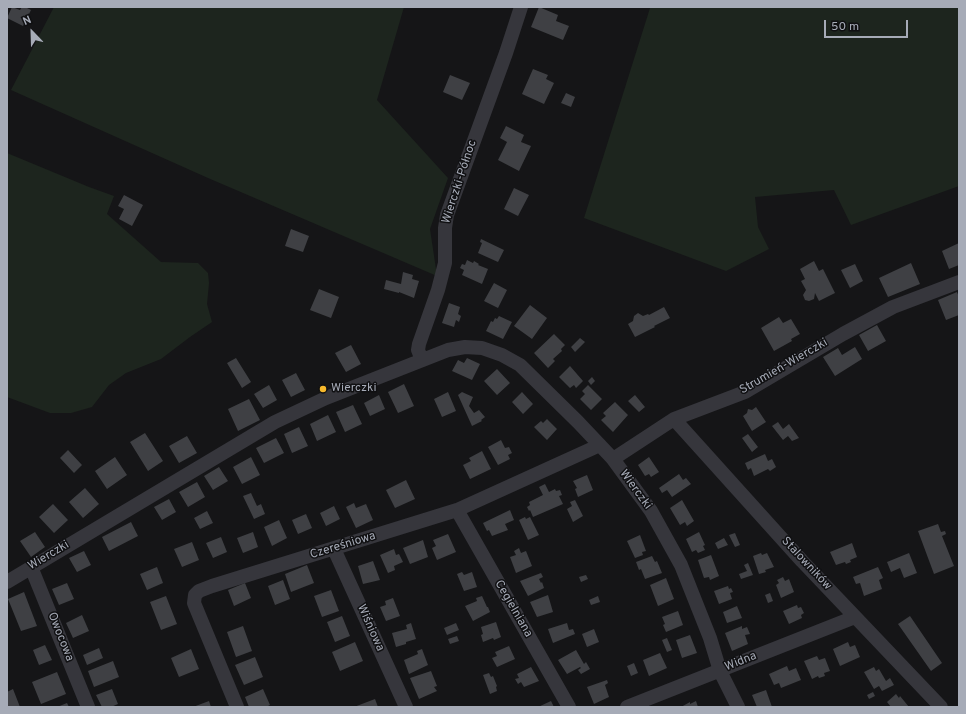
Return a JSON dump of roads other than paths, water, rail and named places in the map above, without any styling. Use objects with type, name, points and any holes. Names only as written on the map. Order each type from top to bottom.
[{"type":"street","name":"Wierczki-Północ","points":[[422,360],[418,350],[418,344],[430,314],[444,269],[445,228],[447,215],[506,53],[521,7]]},
{"type":"street","name":"Strumień-Wierczki","points":[[614,459],[674,419],[745,392],[843,334],[893,307],[930,291],[959,282]]},
{"type":"street","name":"Wierczki","points":[[7,582],[275,422],[326,398],[448,350],[482,348],[502,355],[520,365],[614,459],[651,511],[681,565],[710,638],[720,671],[738,707]]},
{"type":"street","name":"Stalowników","points":[[674,419],[786,544],[941,707]]},
{"type":"street","name":"Czereśniowa","points":[[237,707],[194,603],[195,595],[198,591],[457,510],[600,445]]},
{"type":"street","name":"Cegielniana","points":[[457,510],[569,707]]},
{"type":"street","name":"Wiśniowa","points":[[334,549],[406,707]]},
{"type":"street","name":"Owocowa","points":[[31,567],[88,707]]},
{"type":"street","name":"Widna","points":[[626,707],[855,617]]},
{"type":"place","name":"Wierczki","points":[[323,389]]}]
